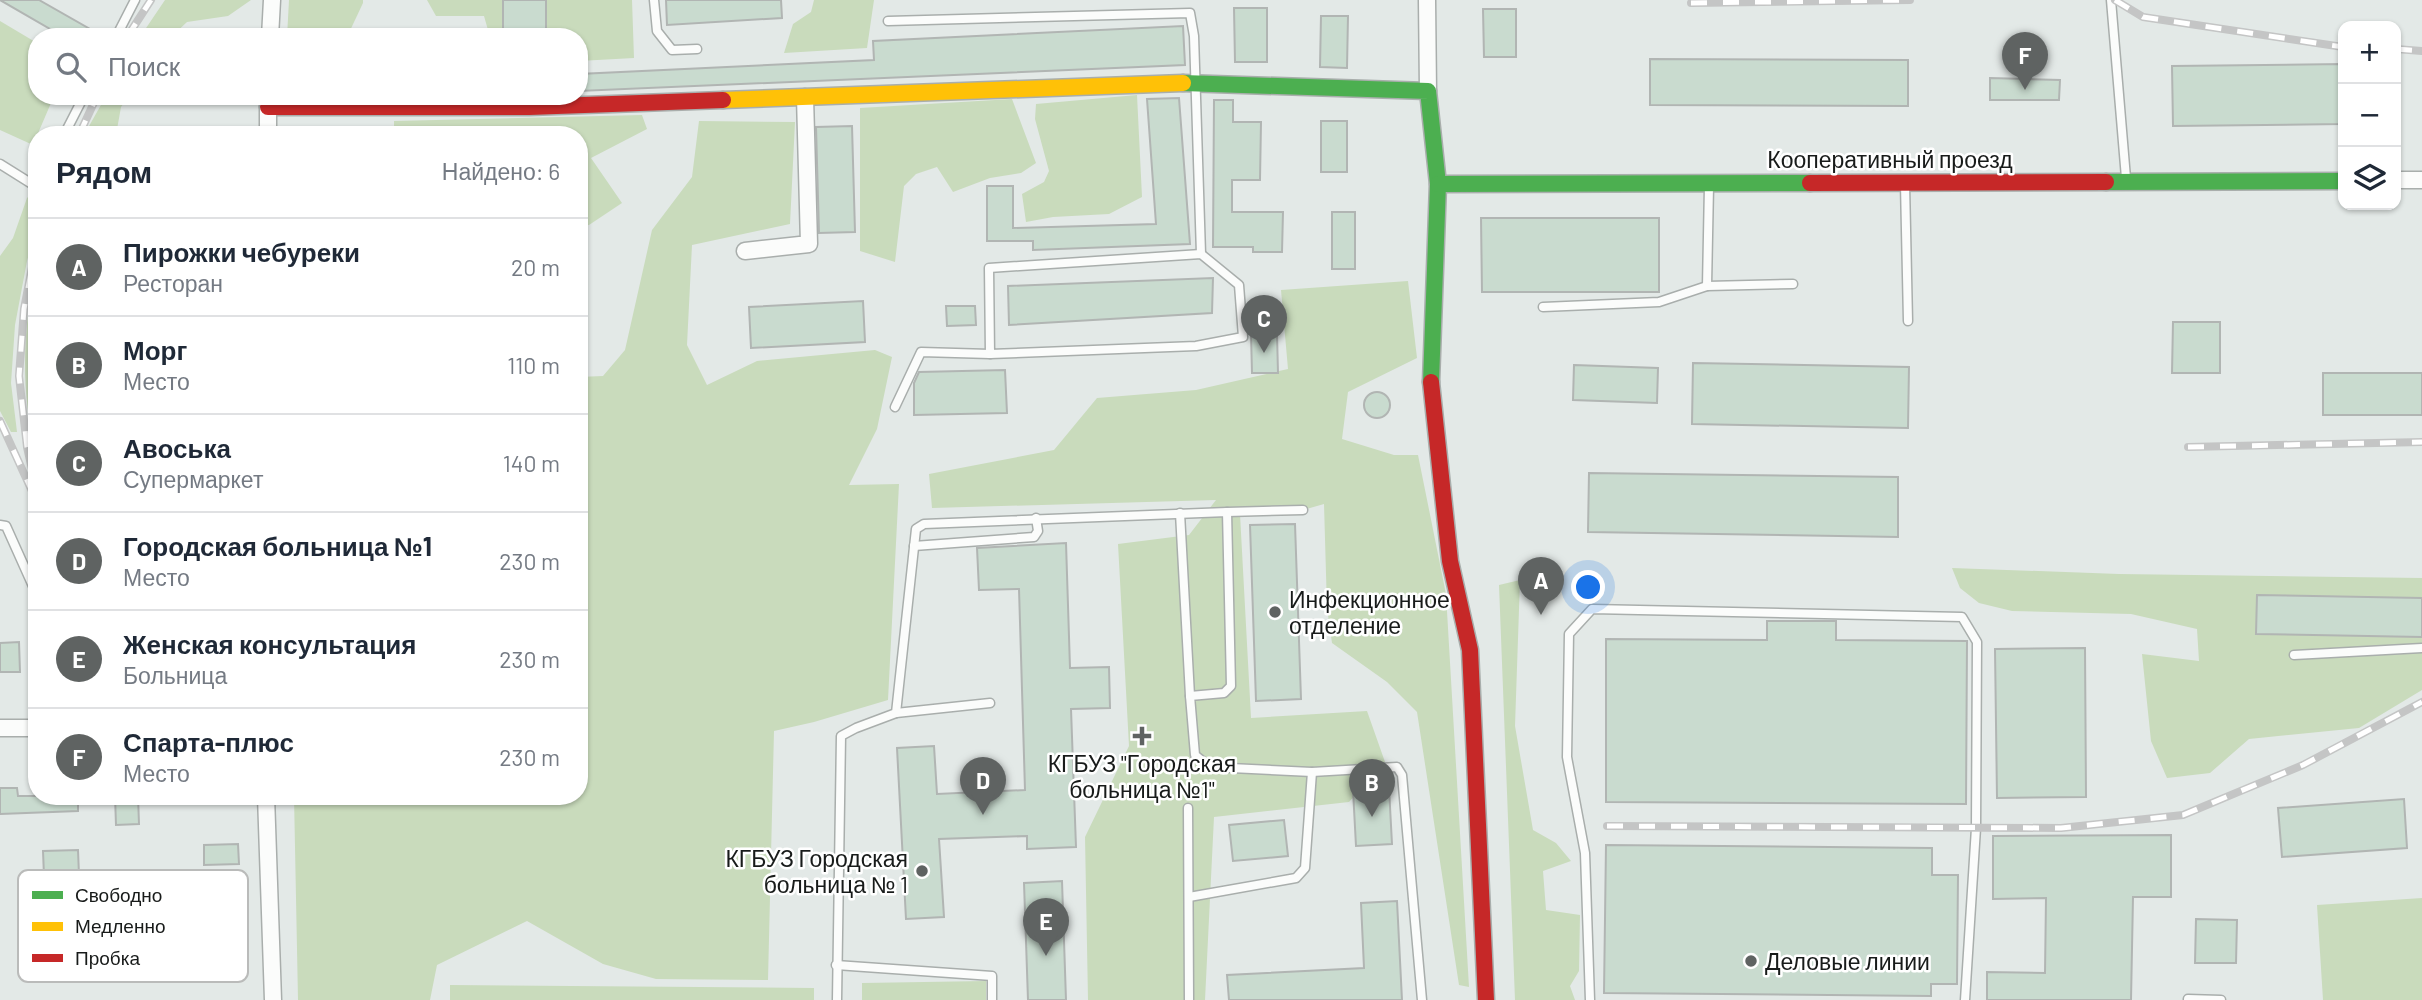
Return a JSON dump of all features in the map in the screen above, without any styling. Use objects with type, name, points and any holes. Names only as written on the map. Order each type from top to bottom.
[{"type":"street","points":[[270,28],[272,0]]},
{"type":"street","points":[[1427,0],[1428,91],[1438,184],[1431,383],[1450,561],[1470,650],[1486,1000]]},
{"type":"street","points":[[588,105],[1195,83],[1428,91]]},
{"type":"street","points":[[745,251],[808,244],[805,97]]},
{"type":"street","points":[[268,105],[268,126]]},
{"type":"street","points":[[425,105],[584,105]]},
{"type":"street","points":[[2401,180],[2422,180]]},
{"type":"street","name":"Кооперативный проезд","points":[[1438,184],[2338,181]]},
{"type":"street","points":[[0,728],[28,728]]},
{"type":"street","points":[[266,805],[273,1000]]},
{"type":"lane","points":[[121,28],[135,0]]},
{"type":"lane","points":[[654,0],[657,31],[673,50],[697,49]]},
{"type":"lane","points":[[2111,0],[2126,181]]},
{"type":"lane","points":[[888,21],[1190,13],[1194,36],[1201,254]]},
{"type":"lane","points":[[69,126],[79,105]]},
{"type":"lane","points":[[0,164],[28,182]]},
{"type":"lane","points":[[1905,181],[1908,321]]},
{"type":"lane","points":[[1707,286],[1709,183]]},
{"type":"lane","points":[[895,407],[921,352],[990,354],[1196,346],[1243,337],[1239,285],[1201,254],[989,268],[990,354]]},
{"type":"lane","points":[[1543,307],[1659,302],[1707,286],[1793,284]]},
{"type":"lane","points":[[896,713],[916,529],[923,524],[1303,510]]},
{"type":"lane","points":[[1190,696],[1224,693],[1231,686],[1227,512]]},
{"type":"lane","points":[[1180,513],[1195,755],[1210,767],[1312,772],[1397,767],[1402,775],[1422,1000]]},
{"type":"lane","points":[[914,546],[1034,537],[1038,531],[1036,518]]},
{"type":"lane","points":[[0,525],[6,526],[28,575]]},
{"type":"lane","points":[[1590,1000],[1585,853],[1567,757],[1569,634],[1592,609],[1962,617],[1977,642],[1976,828],[1965,1000]]},
{"type":"lane","points":[[2294,655],[2422,648]]},
{"type":"lane","points":[[837,1000],[841,736],[896,713],[990,703]]},
{"type":"lane","points":[[1189,897],[1296,878],[1305,868],[1312,772]]},
{"type":"lane","points":[[1188,808],[1189,1000]]},
{"type":"lane","points":[[836,965],[992,976],[992,1000]]},
{"type":"lane","points":[[2188,999],[2221,1000]]},
{"type":"green space","points":[[165,0],[251,0],[228,16],[187,22],[181,28],[146,28]]},
{"type":"green space","points":[[289,0],[363,0],[351,28],[287,28]]},
{"type":"green space","points":[[427,0],[632,0],[634,58],[588,61],[588,28],[487,28],[484,16],[436,16]]},
{"type":"green space","points":[[814,0],[874,0],[867,48],[784,53],[793,24],[811,12]]},
{"type":"green space","points":[[0,21],[28,38],[28,105],[50,105],[41,126],[28,126],[28,143],[0,130]]},
{"type":"green space","points":[[1137,95],[1142,197],[1109,214],[1053,217],[1026,222],[1022,194],[1044,182],[1049,171],[1035,119],[1036,104]]},
{"type":"green space","points":[[1012,99],[1036,163],[1021,173],[990,178],[953,192],[937,167],[916,174],[904,186],[895,262],[860,251],[860,108]]},
{"type":"green space","points":[[101,105],[122,105],[118,126],[89,126]]},
{"type":"green space","points":[[642,115],[647,129],[591,158],[622,203],[588,225],[588,126],[394,126],[394,121]]},
{"type":"green space","points":[[699,121],[795,122],[790,224],[692,245],[687,345],[707,385],[757,361],[875,350],[892,357],[877,429],[849,485],[899,484],[888,700],[774,731],[768,980],[656,979],[603,964],[527,921],[437,965],[430,1000],[298,1000],[294,805],[588,805],[588,377],[603,376],[625,350],[652,230],[692,177]]},
{"type":"green space","points":[[27,198],[28,258],[15,325],[11,383],[17,432],[11,432],[0,411],[0,256],[13,238]]},
{"type":"green space","points":[[1408,281],[1417,358],[1348,392],[1342,439],[1394,455],[1418,455],[1446,594],[1469,987],[1459,985],[1417,712],[1387,682],[1332,643],[1327,608],[1324,504],[1303,510],[1240,514],[1251,718],[1367,711],[1385,762],[1349,802],[1214,817],[1205,1000],[1088,1000],[1085,837],[1129,746],[1118,544],[1189,535],[1216,500],[932,508],[929,474],[1054,450],[1097,398],[1196,390],[1288,369],[1281,290]]},
{"type":"green space","points":[[28,313],[28,408],[25,361]]},
{"type":"green space","points":[[1952,568],[2119,574],[2422,578],[2422,690],[2359,728],[2249,739],[2210,773],[2167,778],[2151,741],[2142,654],[2199,661],[2197,629],[2131,614],[2012,611],[1979,603],[1960,588]]},
{"type":"green space","points":[[1520,580],[1515,726],[1533,830],[1556,843],[1571,861],[1543,871],[1546,910],[1580,915],[1579,971],[1570,986],[1575,1000],[1515,1000],[1499,585]]},
{"type":"green space","points":[[2422,898],[2422,1000],[2323,1000],[2317,905]]},
{"type":"green space","points":[[986,981],[986,1000],[862,1000],[862,983]]},
{"type":"green space","points":[[450,985],[814,988],[814,1000],[450,1000]]},
{"type":"building","points":[[0,0],[39,0],[88,28],[48,28]]},
{"type":"building","points":[[503,0],[546,0],[546,28],[503,28]]},
{"type":"building","points":[[666,0],[781,0],[782,18],[667,25]]},
{"type":"building","points":[[1234,8],[1267,8],[1267,62],[1235,62]]},
{"type":"building","points":[[1483,9],[1516,9],[1516,57],[1484,57]]},
{"type":"building","points":[[1321,16],[1348,16],[1347,68],[1320,67]]},
{"type":"building","points":[[1183,26],[1185,65],[588,91],[588,74],[874,60],[873,41]]},
{"type":"building","points":[[1650,59],[1908,60],[1908,106],[1650,105]]},
{"type":"building","points":[[2338,64],[2338,124],[2173,126],[2172,66]]},
{"type":"building","points":[[1990,78],[2060,80],[2059,100],[1990,100]]},
{"type":"building","points":[[1179,98],[1190,244],[1033,250],[1033,241],[987,241],[987,186],[1013,186],[1013,228],[1156,224],[1147,99]]},
{"type":"building","points":[[1214,100],[1233,100],[1233,122],[1261,122],[1260,180],[1232,180],[1232,212],[1283,212],[1282,252],[1253,252],[1253,247],[1213,247]]},
{"type":"building","points":[[1321,121],[1347,121],[1347,172],[1321,172]]},
{"type":"building","points":[[852,126],[855,232],[819,233],[816,127]]},
{"type":"building","points":[[1332,212],[1355,212],[1355,269],[1332,269]]},
{"type":"building","points":[[1481,218],[1659,218],[1659,292],[1482,292]]},
{"type":"building","points":[[1213,278],[1212,313],[1009,325],[1008,286]]},
{"type":"building","points":[[863,301],[865,342],[751,348],[749,307]]},
{"type":"building","points":[[946,306],[975,306],[976,325],[947,326]]},
{"type":"building","points":[[2173,322],[2220,322],[2220,373],[2172,373]]},
{"type":"building","points":[[1251,334],[1277,334],[1278,373],[1252,373]]},
{"type":"building","points":[[1693,363],[1909,367],[1908,428],[1692,424]]},
{"type":"building","points":[[1574,365],[1658,368],[1657,403],[1573,400]]},
{"type":"building","points":[[1005,370],[1007,413],[914,415],[914,383],[919,372]]},
{"type":"building","points":[[2323,373],[2422,373],[2422,415],[2323,415]]},
{"type":"building","points":[[1377,392],[1386,396],[1390,405],[1386,414],[1377,418],[1368,414],[1364,405],[1368,396]]},
{"type":"building","points":[[1589,473],[1898,477],[1898,537],[1588,532]]},
{"type":"building","name":"Инфекционное отделение","points":[[1295,524],[1301,699],[1256,701],[1250,525]]},
{"type":"building","points":[[1066,543],[1070,668],[1109,667],[1110,708],[1071,709],[1076,847],[1027,849],[1027,836],[939,839],[944,917],[906,919],[897,748],[934,746],[937,794],[1025,790],[1019,589],[979,590],[977,548]]},
{"type":"building","points":[[2257,595],[2422,598],[2422,637],[2256,634]]},
{"type":"building","points":[[1767,621],[1836,621],[1836,640],[1967,641],[1966,804],[1606,802],[1606,639],[1767,640]]},
{"type":"building","points":[[19,642],[20,672],[0,672],[0,643]]},
{"type":"building","points":[[2085,648],[2086,797],[1997,798],[1995,649]]},
{"type":"building","points":[[0,788],[17,788],[18,796],[28,796],[28,805],[78,805],[78,811],[0,814]]},
{"type":"building","points":[[1389,788],[1392,844],[1356,846],[1353,790]]},
{"type":"building","points":[[2404,799],[2407,848],[2282,857],[2278,808]]},
{"type":"building","points":[[115,805],[138,805],[139,824],[116,825]]},
{"type":"building","points":[[1284,820],[1288,856],[1233,861],[1229,825]]},
{"type":"building","points":[[2171,835],[2171,897],[2133,897],[2131,1000],[1987,1000],[1987,972],[2045,973],[2046,898],[1993,899],[1993,836]]},
{"type":"building","points":[[238,844],[239,864],[204,865],[204,845]]},
{"type":"building","points":[[1606,845],[1932,848],[1932,875],[1958,875],[1957,984],[1931,984],[1931,996],[1604,993]]},
{"type":"building","points":[[78,850],[79,870],[44,870],[43,851]]},
{"type":"building","points":[[1062,881],[1066,1000],[1028,1000],[1024,883]]},
{"type":"building","points":[[1397,901],[1402,1000],[1229,1000],[1227,975],[1364,968],[1361,903]]},
{"type":"building","points":[[2196,919],[2237,920],[2236,963],[2195,963]]},
{"type":"railway","points":[[133,28],[151,0]]},
{"type":"railway","points":[[1691,3],[1910,0]]},
{"type":"railway","points":[[2115,0],[2143,17],[2338,46]]},
{"type":"railway","points":[[2401,49],[2422,51]]},
{"type":"railway","points":[[83,126],[93,105]]},
{"type":"railway","points":[[28,288],[19,376],[28,451]]},
{"type":"railway","points":[[0,421],[28,482]]},
{"type":"railway","points":[[2188,447],[2422,442]]},
{"type":"railway","points":[[1607,826],[2061,828],[2183,815],[2303,765],[2422,702]]},
{"type":"traffic: fast","points":[[1183,83],[1428,91],[1438,184],[1431,382]]},
{"type":"traffic: fast","points":[[2106,182],[2338,181]]},
{"type":"traffic: fast","points":[[1438,184],[1810,183]]},
{"type":"traffic: slow","points":[[723,100],[1183,83]]},
{"type":"traffic: jam","points":[[588,105],[723,100]]},
{"type":"traffic: jam","points":[[268,107],[584,105]]},
{"type":"traffic: jam","points":[[1810,183],[2106,182]]},
{"type":"traffic: jam","points":[[1431,382],[1450,561],[1470,650],[1486,1000]]},
{"type":"place","name":"Спарта-плюс","points":[[2025,90]]},
{"type":"place","name":"Авоська","points":[[1264,353]]},
{"type":"place","name":"Инфекционное отделение","points":[[1275,612]]},
{"type":"place","name":"Пирожки чебуреки","points":[[1541,615]]},
{"type":"place","name":"КГБУЗ \"Городская больница №1\"","points":[[1142,736]]},
{"type":"place","name":"Городская больница №1","points":[[983,815]]},
{"type":"place","name":"Морг","points":[[1372,817]]},
{"type":"place","name":"КГБУЗ Городская больница № 1","points":[[922,871]]},
{"type":"place","name":"Женская консультация","points":[[1046,956]]},
{"type":"place","name":"Деловые линии","points":[[1751,961]]}]
